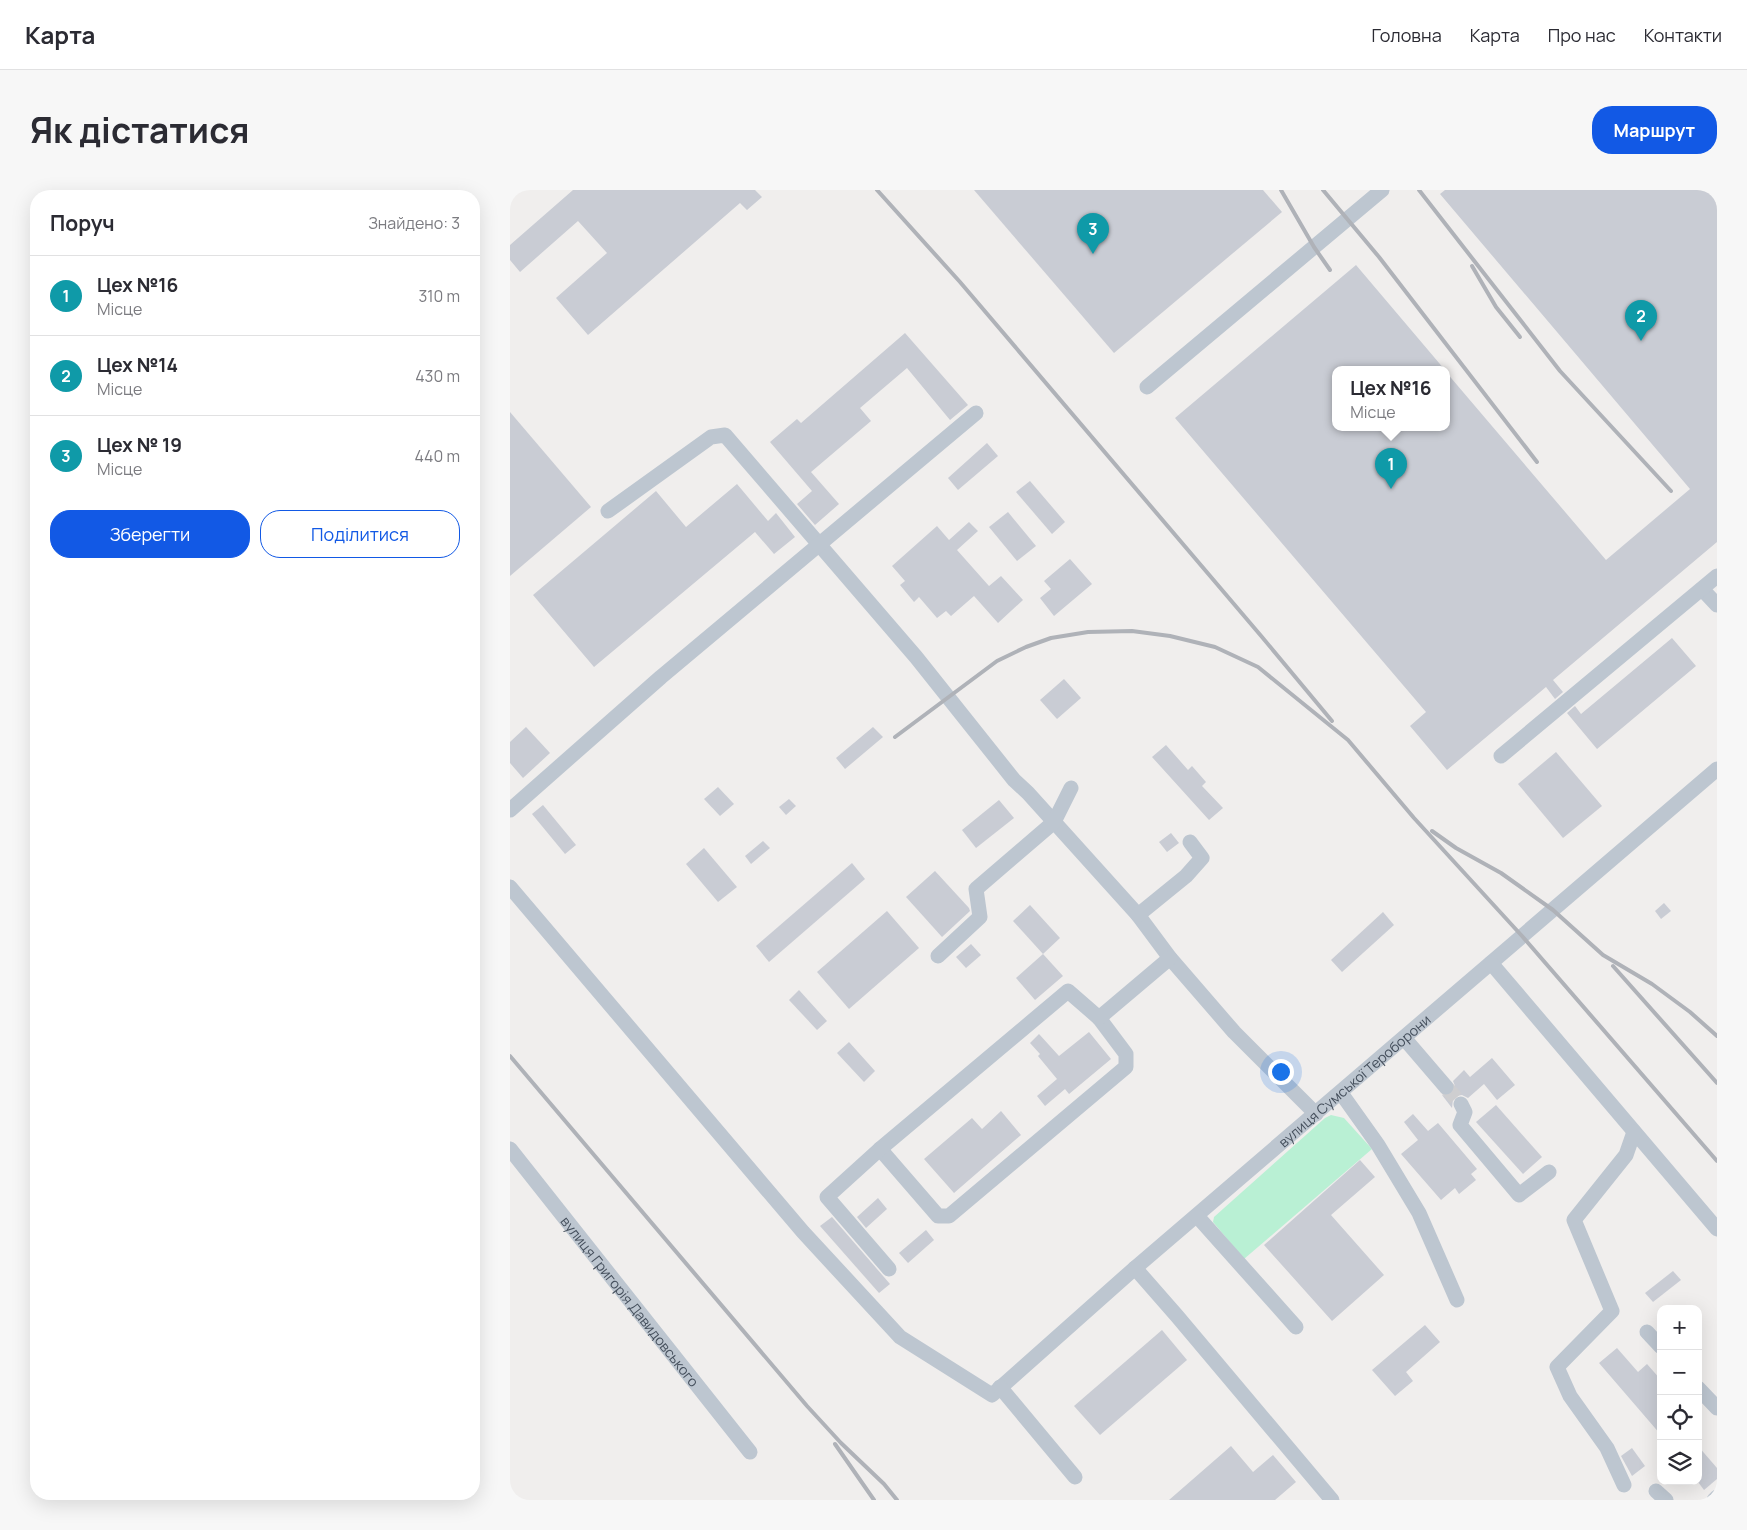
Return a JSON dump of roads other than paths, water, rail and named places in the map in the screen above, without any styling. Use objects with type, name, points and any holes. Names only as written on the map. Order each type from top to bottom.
[{"type":"street","points":[[1147,387],[1374,192]]},
{"type":"street","points":[[510,810],[661,677],[976,413]]},
{"type":"street","points":[[608,511],[711,437],[725,435],[916,657],[1014,780],[1028,793],[1138,915],[1170,958],[1234,1032],[1316,1114]]},
{"type":"street","points":[[1501,756],[1717,576]]},
{"type":"street","points":[[1702,589],[1717,605]]},
{"type":"street","name":"вулиця Сумської Тероборони","points":[[996,1391],[1135,1268],[1717,769]]},
{"type":"street","points":[[938,956],[980,917],[976,889],[1054,822],[1071,788]]},
{"type":"street","points":[[1138,915],[1186,876],[1202,858],[1190,842]]},
{"type":"street","points":[[510,887],[803,1232],[900,1337],[996,1391],[1075,1477]]},
{"type":"street","points":[[1099,1018],[1170,958]]},
{"type":"street","points":[[1491,963],[1717,1229]]},
{"type":"street","points":[[880,1149],[938,1216],[949,1216],[1126,1067],[1126,1054],[1099,1018],[1068,991],[880,1149],[827,1197],[889,1269]]},
{"type":"street","points":[[1404,1038],[1446,1087]]},
{"type":"street","points":[[1341,1093],[1378,1144],[1419,1213],[1457,1300]]},
{"type":"street","points":[[1461,1104],[1466,1112],[1460,1125],[1519,1195],[1549,1172]]},
{"type":"street","points":[[1624,1485],[1607,1448],[1570,1396],[1556,1367],[1612,1311],[1574,1220],[1626,1155],[1634,1132]]},
{"type":"street","name":"вулиця Григорія Давидовського","points":[[512,1155],[750,1452]]},
{"type":"street","points":[[1197,1216],[1296,1327]]},
{"type":"street","points":[[1135,1268],[1178,1316],[1332,1500]]},
{"type":"street","points":[[1647,1332],[1657,1343]]},
{"type":"street","points":[[1702,1392],[1717,1408]]},
{"type":"street","points":[[1714,1500],[1717,1497]]},
{"type":"tunnel","points":[[1446,1087],[1461,1104]]},
{"type":"railway","points":[[877,190],[960,282],[1332,721]]},
{"type":"railway","points":[[1281,190],[1314,247],[1330,270]]},
{"type":"railway","points":[[1323,190],[1379,257],[1537,462]]},
{"type":"railway","points":[[1419,190],[1560,371],[1671,491]]},
{"type":"railway","points":[[1472,266],[1496,307],[1520,337]]},
{"type":"railway","points":[[895,737],[997,661],[1026,647],[1051,638],[1088,632],[1132,631],[1170,636],[1215,647],[1258,667],[1348,740],[1414,818],[1522,936],[1717,1161]]},
{"type":"railway","points":[[1432,831],[1456,848],[1501,873],[1553,910],[1603,955],[1652,984],[1690,1012],[1717,1036]]},
{"type":"railway","points":[[1613,966],[1717,1083]]},
{"type":"railway","points":[[510,1056],[807,1406],[841,1443],[884,1484],[897,1500]]},
{"type":"railway","points":[[835,1444],[874,1500]]},
{"type":"place","name":"Цех № 19","points":[[1093,254]]},
{"type":"place","name":"Цех №14","points":[[1641,341]]},
{"type":"place","name":"Цех №16","points":[[1391,489]]}]
